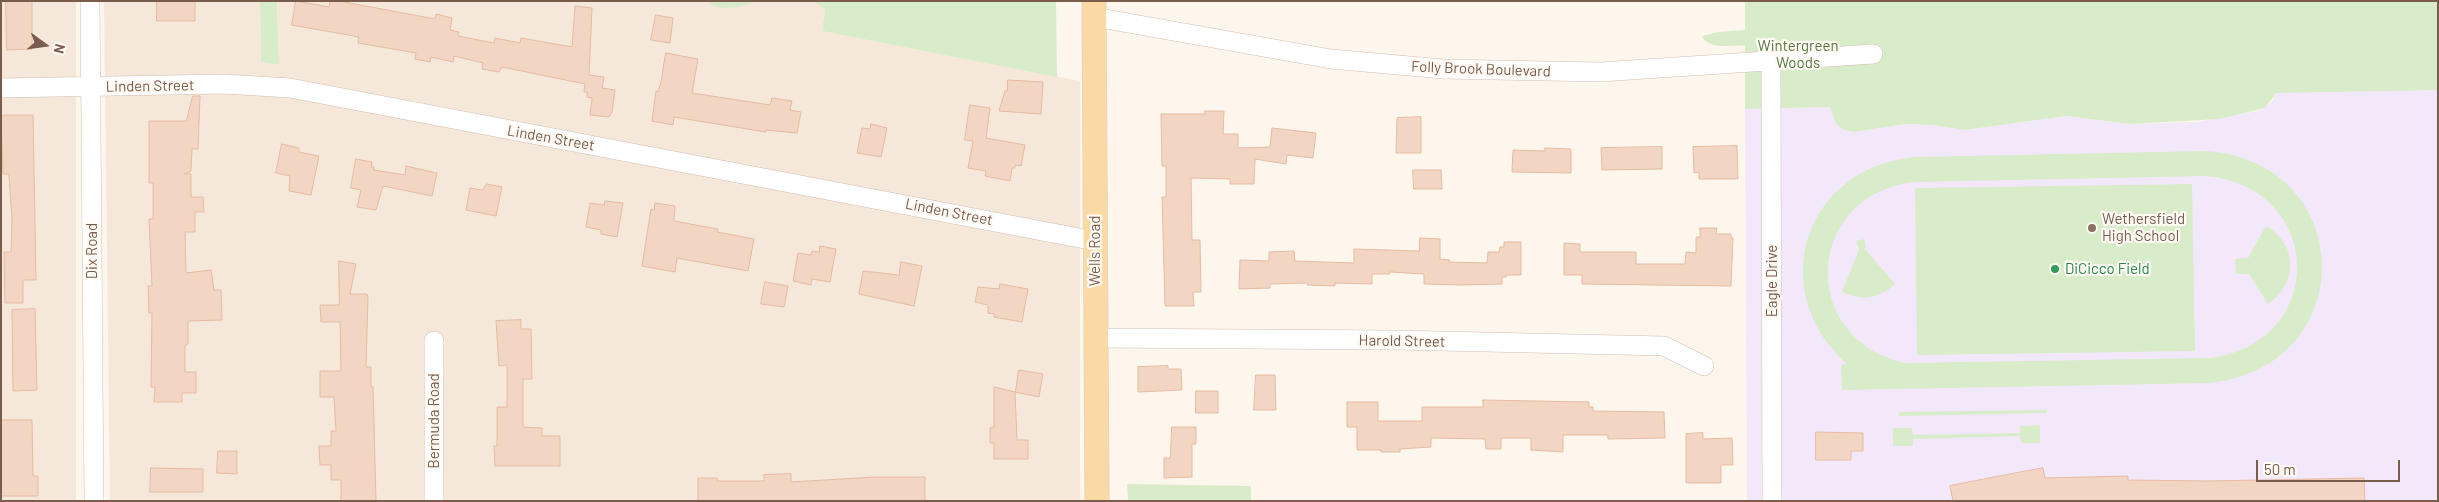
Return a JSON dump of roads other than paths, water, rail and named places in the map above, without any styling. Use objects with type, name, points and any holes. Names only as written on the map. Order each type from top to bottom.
[{"type":"main road","name":"Wells Road","points":[[1094,9],[1097,501]]},
{"type":"street","name":"Dix Road","points":[[90,1],[94,501]]},
{"type":"street","name":"Folly Brook Boulevard","points":[[1094,9],[1331,58],[1443,68],[1600,72],[1872,54]]},
{"type":"street","name":"Eagle Drive","points":[[1772,61],[1772,501]]},
{"type":"street","name":"Linden Street","points":[[1,88],[224,84],[290,88],[1095,241]]},
{"type":"street","name":"Harold Street","points":[[1096,338],[1394,340],[1664,346],[1704,366]]},
{"type":"street","name":"Bermuda Road","points":[[434,341],[434,501]]},
{"type":"place","name":"Wethersfield High School","points":[[2092,228]]},
{"type":"place","name":"DiCicco Field","points":[[2055,269]]},
{"type":"park label","name":"Wintergreen Woods","points":[[1798,54]]}]
